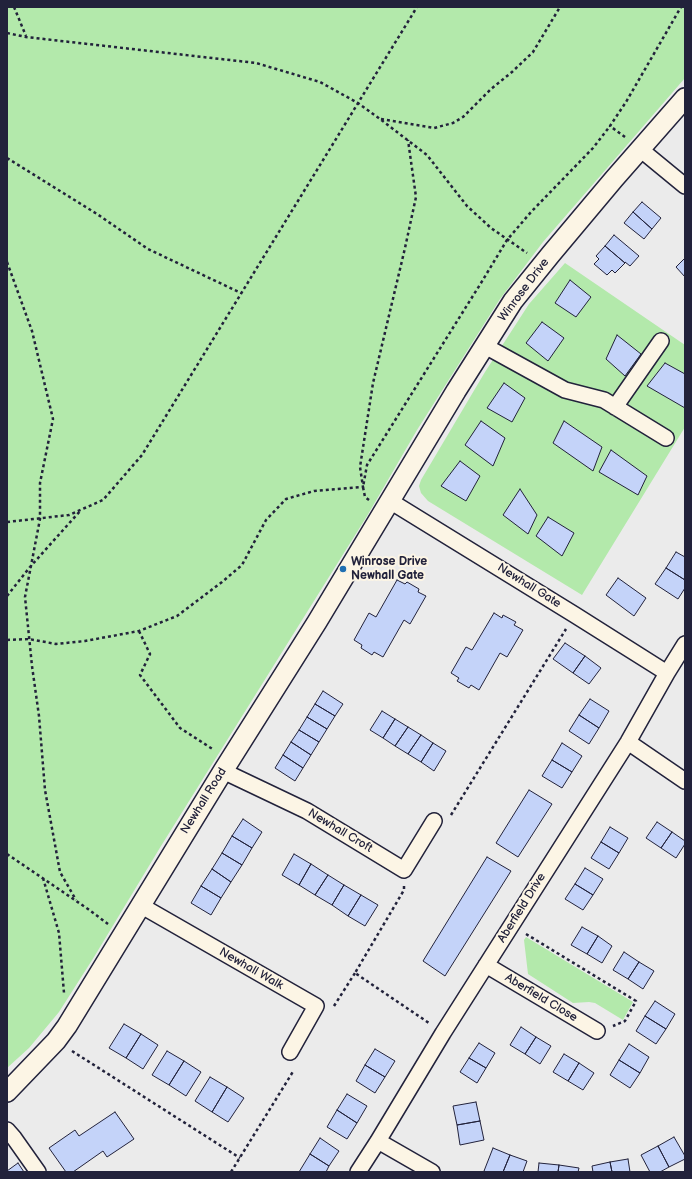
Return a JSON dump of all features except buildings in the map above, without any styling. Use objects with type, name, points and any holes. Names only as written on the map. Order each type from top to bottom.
[{"type":"street","name":"Winrose Drive","points":[[386,507],[513,301],[640,149],[685,98]]},
{"type":"street","points":[[640,149],[685,186]]},
{"type":"street","points":[[615,407],[661,341]]},
{"type":"street","points":[[485,346],[565,390],[604,400],[666,438]]},
{"type":"street","name":"Newhall Gate","points":[[386,507],[575,615],[667,673]]},
{"type":"street","name":"Newhall Road","points":[[7,1092],[56,1041],[67,1026],[226,766],[317,622],[386,507]]},
{"type":"street","name":"Aberfield Drive","points":[[358,1172],[443,1033],[628,742],[685,644]]},
{"type":"street","points":[[628,742],[685,781]]},
{"type":"street","name":"Newhall Croft","points":[[226,766],[307,810],[406,877]]},
{"type":"street","points":[[406,877],[434,821]]},
{"type":"street","name":"Newhall Walk","points":[[140,905],[316,1006]]},
{"type":"street","name":"Aberfield Close","points":[[486,965],[597,1032]]},
{"type":"street","points":[[290,1052],[316,1006]]},
{"type":"street","points":[[7,1130],[38,1172]]},
{"type":"street","points":[[378,1141],[432,1172]]},
{"type":"path","points":[[14,7],[26,36]]},
{"type":"path","points":[[7,522],[69,515],[103,500],[142,454],[417,7]]},
{"type":"path","points":[[380,119],[434,128],[453,123],[463,118],[491,89],[533,52],[560,7]]},
{"type":"path","points":[[363,487],[367,465],[507,240],[531,212],[593,148],[610,126],[626,102],[681,7]]},
{"type":"path","points":[[7,33],[256,63],[320,82],[358,103],[427,155],[467,206],[491,228],[543,264]]},
{"type":"path","points":[[610,126],[640,149]]},
{"type":"path","points":[[386,507],[365,497],[360,468],[373,383],[416,197],[408,140]]},
{"type":"path","points":[[7,158],[97,214],[148,249],[241,293]]},
{"type":"path","points":[[7,262],[32,331],[53,419],[40,483],[40,518],[25,597],[39,716],[45,790],[58,865],[60,872],[76,900]]},
{"type":"path","points":[[7,640],[29,639],[56,644],[85,641],[139,631],[177,616],[222,582],[242,564],[266,520],[286,499],[314,491],[363,487]]},
{"type":"path","points":[[7,596],[30,567],[82,509]]},
{"type":"path","points":[[450,816],[575,615]]},
{"type":"path","points":[[139,631],[150,654],[140,675],[180,728],[226,766]]},
{"type":"path","points":[[7,854],[76,900],[122,935]]},
{"type":"path","points":[[316,1006],[332,1008],[355,973],[404,890],[406,877]]},
{"type":"path","points":[[404,890],[406,877]]},
{"type":"path","points":[[43,878],[59,933],[64,995]]},
{"type":"path","points":[[512,925],[636,1001],[625,1021],[597,1032]]},
{"type":"path","points":[[355,973],[443,1033]]},
{"type":"path","points":[[56,1041],[240,1158]]},
{"type":"path","points":[[231,1172],[296,1066]]},
{"type":"green space","points":[[7,7],[685,7],[685,78],[543,242],[500,299],[417,430],[367,516],[59,1012],[29,1048],[7,1068]]},
{"type":"green space","points":[[565,263],[685,345],[685,427],[582,595],[428,501],[421,493],[419,486],[421,480],[485,372],[529,304]]},
{"type":"green space","points":[[526,937],[633,1002],[623,1020],[595,1003],[573,1003],[528,974],[524,940]]},
{"type":"place","name":"Winrose Drive Newhall Gate","points":[[343,569]]}]
